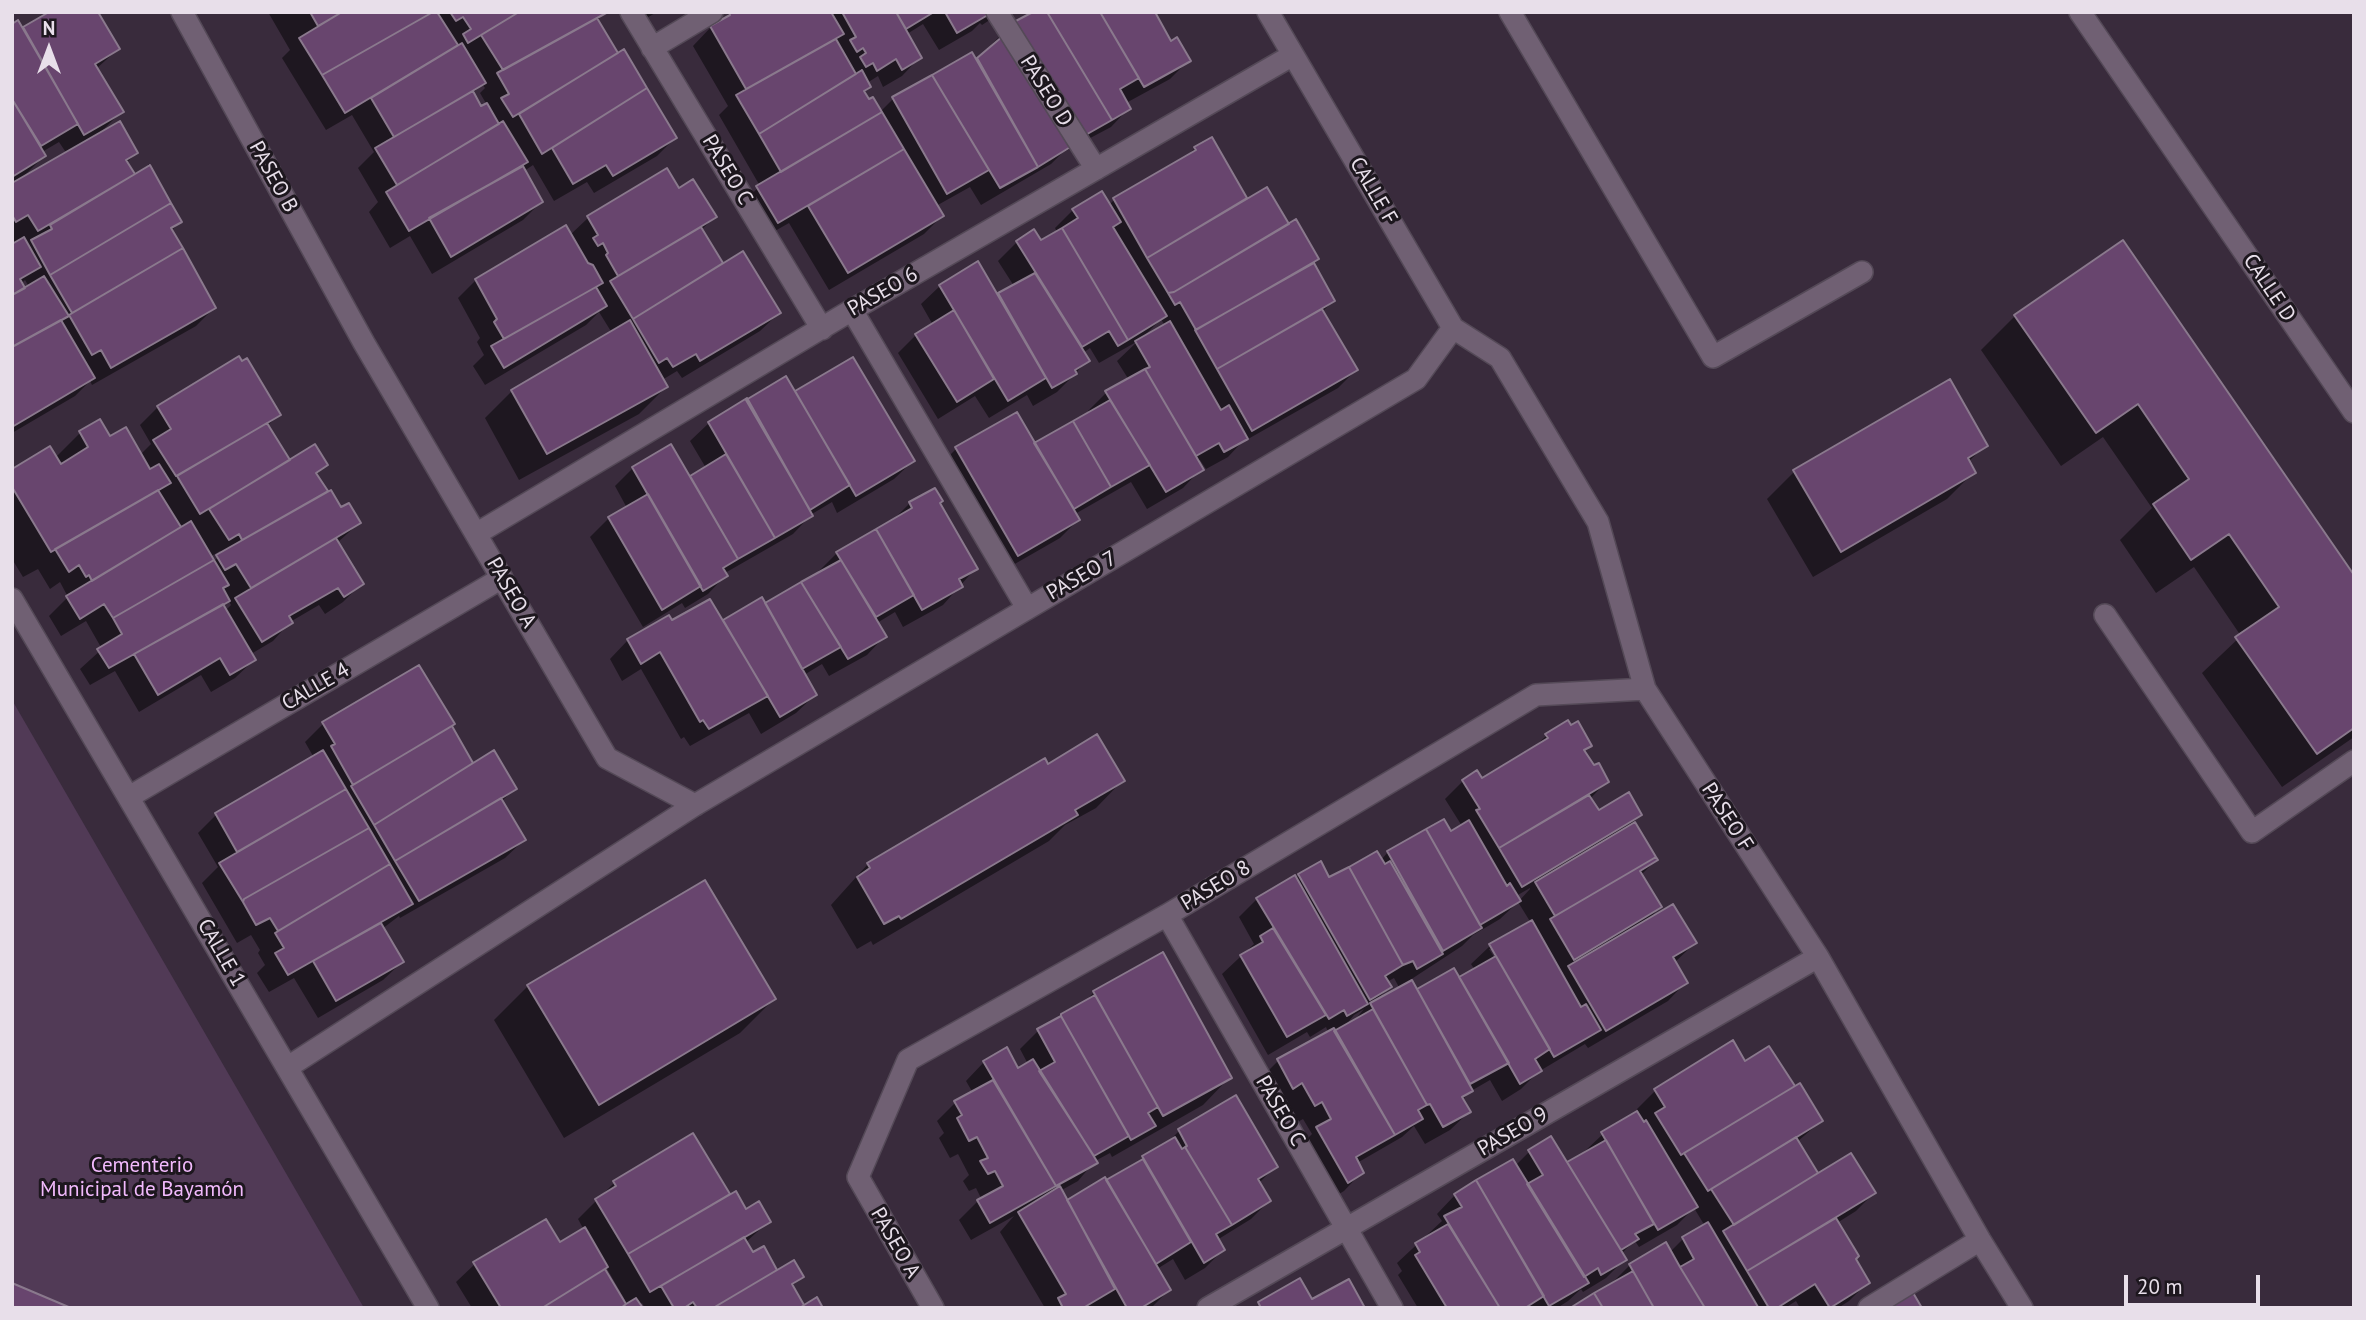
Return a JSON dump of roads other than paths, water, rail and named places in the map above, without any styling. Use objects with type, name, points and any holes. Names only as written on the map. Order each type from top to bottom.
[{"type":"street","name":"PASEO B","points":[[182,12],[364,343]]},
{"type":"street","name":"PASEO C","points":[[631,12],[822,329]]},
{"type":"street","points":[[652,48],[712,12]]},
{"type":"street","name":"PASEO D","points":[[997,12],[1096,169]]},
{"type":"street","points":[[1268,12],[1293,55]]},
{"type":"street","points":[[1510,12],[1713,357],[1862,272]]},
{"type":"street","name":"CALLE D","points":[[2080,12],[2354,412]]},
{"type":"street","name":"PASEO 6","points":[[476,534],[852,310],[1293,55]]},
{"type":"street","name":"CALLE F","points":[[1293,55],[1453,328]]},
{"type":"street","points":[[852,310],[1027,608]]},
{"type":"street","name":"PASEO 7","points":[[288,1067],[695,805],[1416,379],[1453,328]]},
{"type":"street","name":"PASEO F","points":[[1453,328],[1500,358],[1598,522],[1645,689],[1818,957],[1980,1240],[2022,1308]]},
{"type":"street","name":"PASEO A","points":[[364,343],[607,758],[695,805]]},
{"type":"street","name":"CALLE 4","points":[[129,797],[502,578]]},
{"type":"street","name":"CALLE 1","points":[[12,599],[428,1308]]},
{"type":"street","points":[[2105,615],[2252,832],[2354,761]]},
{"type":"street","name":"PASEO 8","points":[[858,1177],[908,1060],[1167,915],[1536,695],[1645,689]]},
{"type":"street","name":"PASEO C","points":[[1167,915],[1392,1308]]},
{"type":"street","name":"PASEO 9","points":[[1208,1308],[1818,957]]},
{"type":"street","name":"PASEO A","points":[[858,1177],[933,1308]]},
{"type":"street","points":[[1868,1308],[1980,1240]]},
{"type":"park label","name":"Cementerio Municipal de Bayamón","points":[[142,1178]]}]
